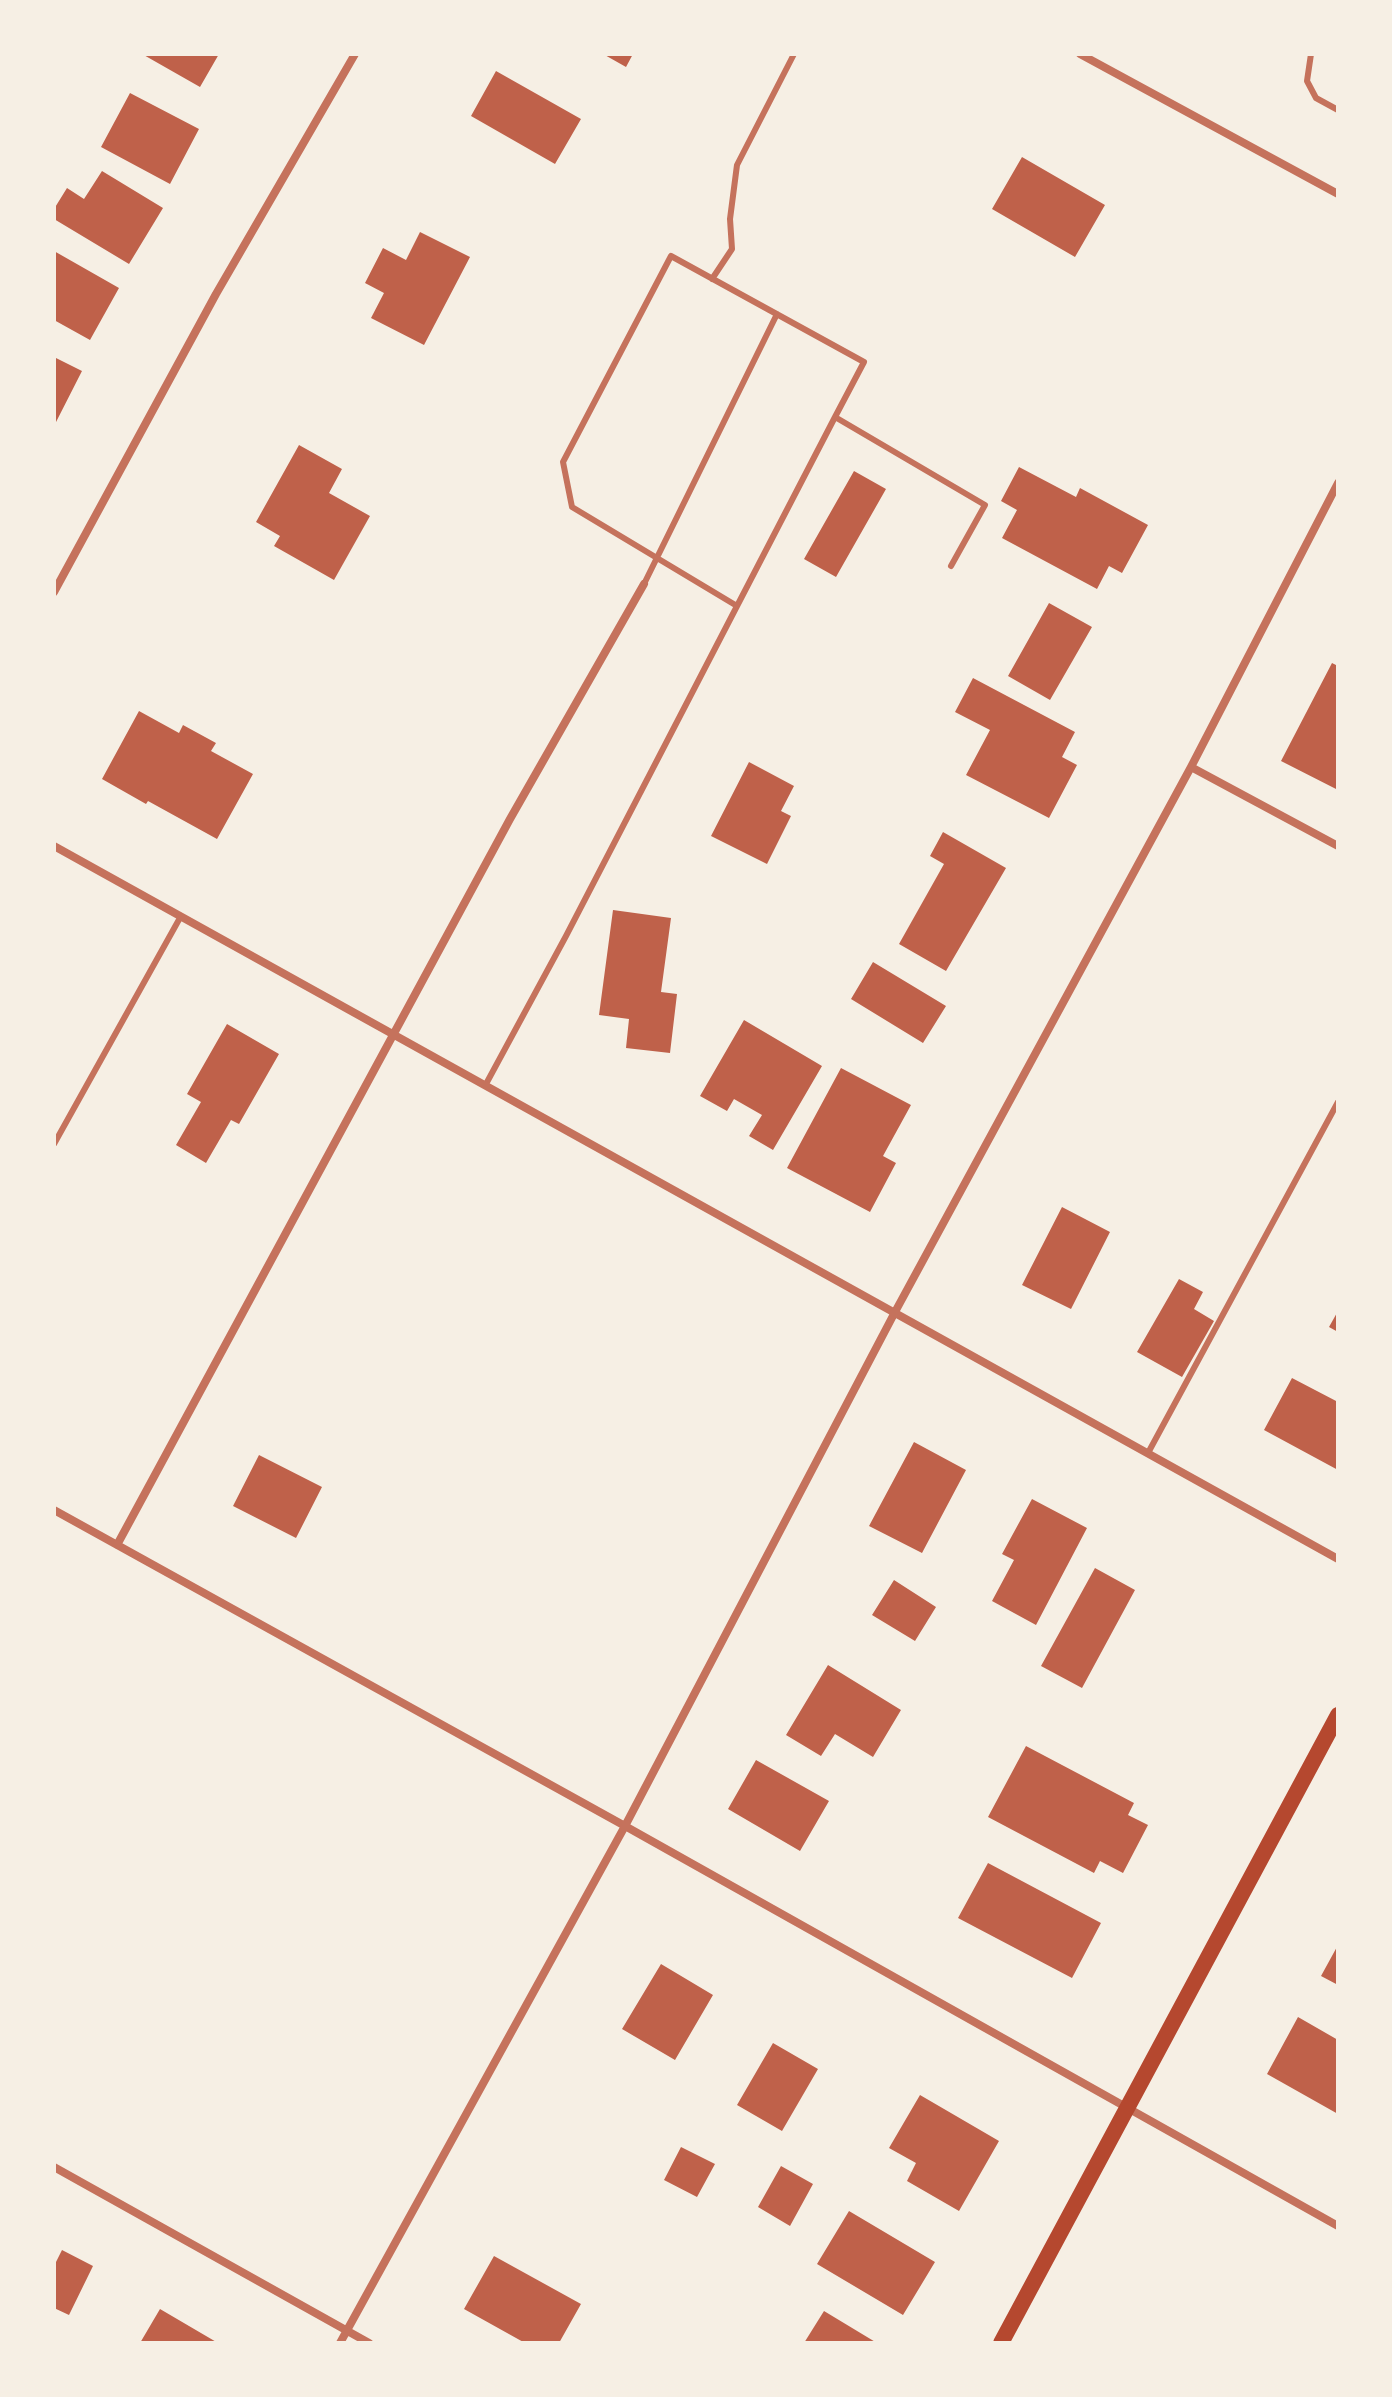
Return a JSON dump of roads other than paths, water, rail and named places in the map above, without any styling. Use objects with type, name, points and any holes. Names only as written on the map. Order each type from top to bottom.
[{"type":"main road","points":[[1001,2343],[1338,1715]]},
{"type":"street","points":[[54,592],[216,294],[355,54]]},
{"type":"street","points":[[1080,54],[1338,194]]},
{"type":"street","points":[[340,2343],[625,1826],[895,1312],[1191,767],[1338,483]]},
{"type":"street","points":[[117,1545],[510,819],[644,584]]},
{"type":"street","points":[[1191,767],[1338,846]]},
{"type":"street","points":[[54,846],[1338,1559]]},
{"type":"street","points":[[54,1510],[1338,2226]]},
{"type":"street","points":[[54,2167],[369,2343]]},
{"type":"lane","points":[[712,279],[732,249],[730,219],[737,165],[794,54]]},
{"type":"lane","points":[[1311,54],[1307,81],[1316,98],[1338,110]]},
{"type":"lane","points":[[486,1084],[737,606],[864,362],[671,256],[563,462],[572,507],[737,606]]},
{"type":"lane","points":[[644,584],[777,314]]},
{"type":"lane","points":[[835,417],[985,505],[951,566]]},
{"type":"lane","points":[[54,1144],[181,916]]},
{"type":"lane","points":[[1148,1453],[1338,1102]]}]
